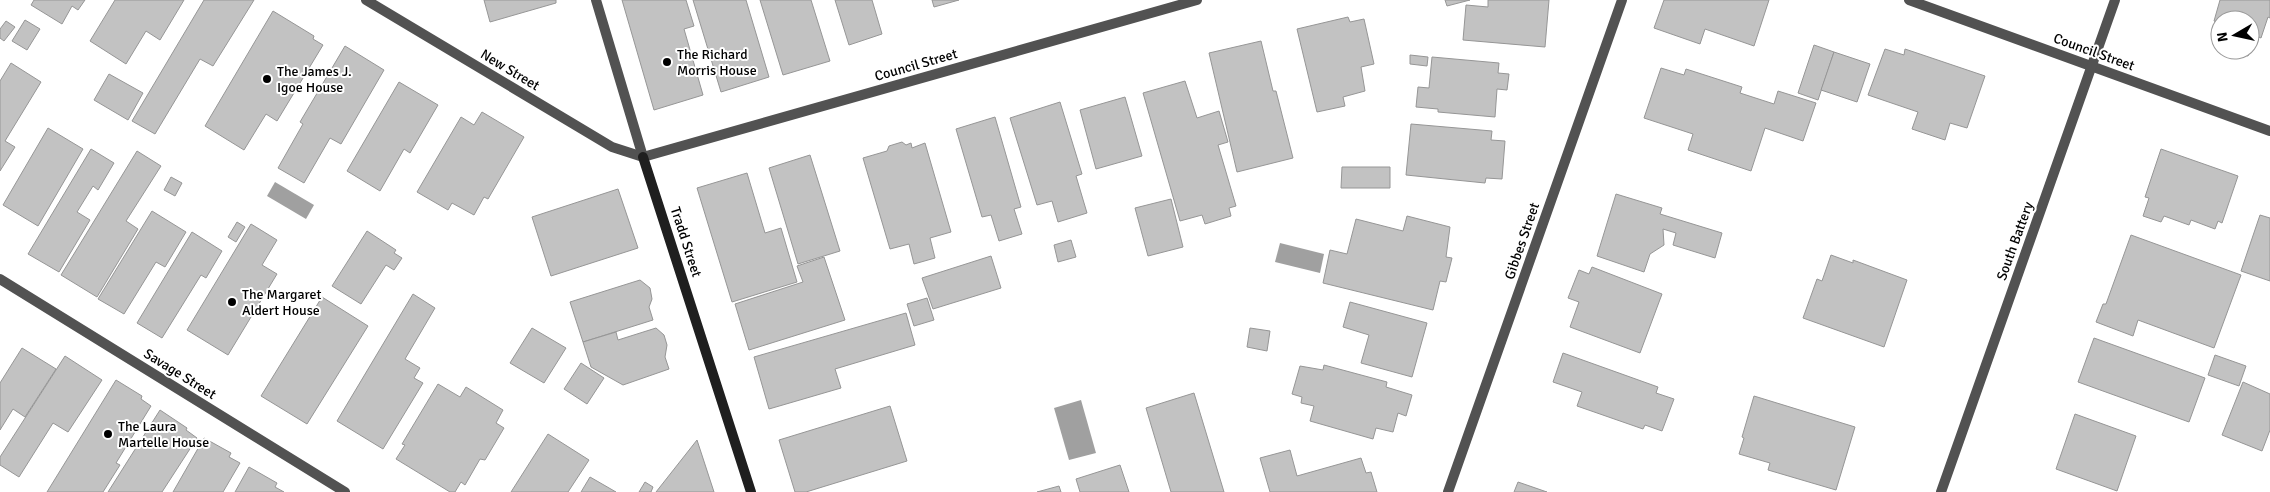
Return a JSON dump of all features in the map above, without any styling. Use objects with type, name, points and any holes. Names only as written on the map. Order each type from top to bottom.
[{"type":"street","name":"New Street","points":[[366,0],[612,147],[643,157]]},
{"type":"street","name":"Tradd Street","points":[[596,0],[643,157],[751,492]]},
{"type":"street","name":"Council Street","points":[[643,157],[1197,0]]},
{"type":"street","name":"Gibbes Street","points":[[1448,492],[1622,0]]},
{"type":"street","name":"Council Street","points":[[1909,0],[2270,131]]},
{"type":"street","name":"South Battery","points":[[1941,492],[2114,0]]},
{"type":"street","name":"Savage Street","points":[[0,279],[345,492]]},
{"type":"shaded area","points":[[275,182],[314,205],[306,219],[267,196]]},
{"type":"shaded area","points":[[1280,243],[1324,254],[1320,273],[1275,262]]},
{"type":"shaded area","points":[[1081,400],[1096,453],[1069,460],[1054,408]]},
{"type":"building","points":[[34,0],[85,0],[78,10],[72,6],[62,24],[31,5]]},
{"type":"building","points":[[115,0],[184,0],[160,40],[146,31],[126,64],[90,41]]},
{"type":"building","points":[[204,0],[254,0],[213,66],[200,59],[155,134],[132,121]]},
{"type":"building","points":[[484,0],[556,0],[556,3],[490,22]]},
{"type":"building","name":"The Richard Morris House","points":[[622,0],[686,0],[694,26],[684,29],[703,95],[654,110]]},
{"type":"building","name":"The Richard Morris House","points":[[693,0],[746,0],[769,77],[721,92]]},
{"type":"building","name":"The Richard Morris House","points":[[760,0],[811,0],[830,61],[783,75]]},
{"type":"building","points":[[835,0],[872,0],[882,34],[849,45]]},
{"type":"building","points":[[932,0],[959,0],[934,7]]},
{"type":"building","points":[[1445,0],[1470,0],[1447,6]]},
{"type":"building","points":[[1488,0],[1549,0],[1545,47],[1463,40],[1466,5],[1488,7]]},
{"type":"building","points":[[1664,0],[1769,0],[1754,46],[1705,29],[1700,44],[1654,28]]},
{"type":"building","points":[[2220,0],[2270,0],[2270,18],[2268,17],[2261,38],[2260,10],[2217,10]]},
{"type":"building","name":"The James J. Igoe House","points":[[273,11],[314,36],[313,39],[323,45],[277,121],[266,114],[244,150],[205,126]]},
{"type":"building","points":[[1348,17],[1350,22],[1364,19],[1374,64],[1361,67],[1365,91],[1343,97],[1345,106],[1317,112],[1297,29]]},
{"type":"building","points":[[25,20],[40,29],[27,50],[12,41]]},
{"type":"building","points":[[6,21],[15,27],[4,41],[0,38],[0,29]]},
{"type":"building","points":[[1261,41],[1273,91],[1276,91],[1293,158],[1237,172],[1209,53]]},
{"type":"building","points":[[1814,45],[1834,52],[1818,100],[1798,93]]},
{"type":"building","points":[[345,46],[384,70],[341,144],[330,138],[304,183],[278,168],[303,124],[300,122]]},
{"type":"building","points":[[1885,49],[1904,55],[1905,49],[1985,76],[1967,128],[1950,123],[1945,140],[1912,129],[1918,112],[1868,95]]},
{"type":"building","points":[[1834,52],[1870,64],[1857,102],[1821,90]]},
{"type":"building","points":[[1410,55],[1428,57],[1427,66],[1410,64]]},
{"type":"building","points":[[1432,57],[1499,63],[1498,73],[1509,74],[1507,90],[1497,89],[1495,117],[1438,112],[1438,109],[1416,107],[1418,87],[1429,88]]},
{"type":"building","points":[[11,63],[41,82],[5,141],[15,147],[0,171],[0,81]]},
{"type":"building","points":[[1661,68],[1684,75],[1686,69],[1742,87],[1740,93],[1774,104],[1778,91],[1816,103],[1803,141],[1765,128],[1751,171],[1688,150],[1693,134],[1644,118]]},
{"type":"building","points":[[109,74],[143,93],[128,120],[94,100]]},
{"type":"building","points":[[1185,81],[1197,118],[1219,111],[1228,142],[1218,145],[1236,206],[1229,208],[1231,216],[1205,224],[1202,215],[1180,221],[1143,93]]},
{"type":"building","points":[[399,82],[438,105],[410,153],[404,149],[380,191],[347,171]]},
{"type":"building","points":[[1125,97],[1142,156],[1096,169],[1080,110]]},
{"type":"building","points":[[1060,102],[1082,174],[1076,176],[1087,213],[1058,222],[1052,201],[1037,205],[1010,118]]},
{"type":"building","points":[[482,112],[524,137],[488,199],[484,197],[474,215],[452,203],[448,210],[417,192],[461,117],[474,125]]},
{"type":"building","points":[[995,117],[1021,207],[1014,209],[1022,234],[999,241],[991,215],[982,217],[956,129]]},
{"type":"building","points":[[1411,124],[1492,131],[1491,140],[1505,141],[1502,179],[1486,178],[1485,183],[1406,175]]},
{"type":"building","points":[[48,128],[83,149],[38,226],[3,205]]},
{"type":"building","points":[[902,142],[906,145],[911,143],[912,148],[925,143],[951,232],[930,238],[935,258],[914,264],[909,244],[890,249],[863,158],[887,151],[889,146]]},
{"type":"building","points":[[91,149],[114,163],[98,190],[93,186],[77,212],[90,220],[59,272],[28,254]]},
{"type":"building","points":[[2161,149],[2238,176],[2222,223],[2218,221],[2215,229],[2191,220],[2189,225],[2164,216],[2161,222],[2143,216],[2149,198],[2145,197]]},
{"type":"building","points":[[137,151],[161,166],[126,221],[138,229],[97,297],[61,275]]},
{"type":"building","points":[[810,155],[840,251],[798,264],[769,168]]},
{"type":"building","points":[[1342,167],[1390,167],[1390,188],[1341,188]]},
{"type":"building","points":[[747,173],[765,233],[781,228],[797,282],[732,302],[697,188]]},
{"type":"building","points":[[171,177],[182,183],[175,196],[164,190]]},
{"type":"building","points":[[618,189],[638,248],[551,276],[532,217]]},
{"type":"building","points":[[1616,194],[1662,208],[1660,214],[1722,233],[1715,258],[1673,245],[1676,233],[1663,229],[1664,245],[1650,254],[1644,272],[1597,256]]},
{"type":"building","points":[[1171,199],[1183,247],[1148,256],[1135,208]]},
{"type":"building","points":[[152,211],[186,232],[165,267],[156,262],[124,314],[98,299]]},
{"type":"building","points":[[2260,215],[2270,218],[2270,281],[2241,271]]},
{"type":"building","points":[[1407,216],[1450,227],[1446,257],[1452,258],[1446,282],[1440,281],[1433,310],[1323,283],[1330,250],[1347,254],[1356,219],[1403,231]]},
{"type":"building","points":[[237,222],[245,227],[236,242],[228,237]]},
{"type":"building","name":"The Margaret Aldert House","points":[[251,224],[277,240],[262,265],[277,274],[228,355],[187,330]]},
{"type":"building","points":[[367,231],[396,250],[394,253],[402,258],[394,270],[386,265],[361,304],[332,286]]},
{"type":"building","points":[[192,232],[222,251],[206,278],[201,275],[162,338],[137,323]]},
{"type":"building","points":[[2131,235],[2241,275],[2214,348],[2138,320],[2133,336],[2096,322],[2103,304],[2106,304]]},
{"type":"building","points":[[1071,240],[1076,257],[1058,262],[1054,245]]},
{"type":"building","points":[[1831,255],[1853,263],[1853,260],[1907,280],[1884,347],[1803,318],[1817,279],[1822,281]]},
{"type":"building","points":[[991,256],[1001,288],[933,309],[922,278]]},
{"type":"building","points":[[824,257],[845,320],[749,350],[735,304],[803,282],[797,266]]},
{"type":"building","points":[[1592,267],[1662,294],[1640,353],[1570,327],[1579,302],[1568,298],[1579,270],[1589,274]]},
{"type":"building","points":[[640,280],[650,288],[652,299],[649,307],[653,320],[583,342],[570,302]]},
{"type":"building","points":[[413,294],[435,308],[405,359],[420,368],[414,378],[423,383],[383,449],[337,421]]},
{"type":"building","points":[[322,297],[368,326],[307,424],[261,396]]},
{"type":"building","points":[[927,298],[934,320],[914,326],[907,304]]},
{"type":"building","points":[[1350,302],[1427,323],[1412,377],[1361,363],[1369,335],[1343,327]]},
{"type":"building","points":[[906,313],[915,345],[835,369],[841,388],[769,409],[754,357]]},
{"type":"building","points":[[532,328],[566,348],[544,383],[510,363]]},
{"type":"building","points":[[656,328],[664,335],[667,345],[665,357],[669,369],[623,385],[591,367],[583,342],[616,332],[618,340]]},
{"type":"building","points":[[1250,328],[1270,331],[1267,351],[1247,347]]},
{"type":"building","points":[[2094,338],[2205,378],[2189,422],[2078,382]]},
{"type":"building","points":[[22,348],[56,369],[25,417],[13,409],[0,430],[0,383]]},
{"type":"building","points":[[1563,353],[1658,387],[1656,393],[1674,399],[1662,431],[1645,425],[1643,429],[1577,406],[1582,392],[1553,382]]},
{"type":"building","points":[[2215,355],[2246,366],[2239,386],[2208,375]]},
{"type":"building","points":[[65,356],[102,380],[68,432],[53,423],[19,477],[0,465],[0,457]]},
{"type":"building","points":[[581,363],[604,378],[587,404],[564,389]]},
{"type":"building","points":[[1324,365],[1387,382],[1386,387],[1412,395],[1406,416],[1398,413],[1393,432],[1376,428],[1373,439],[1310,421],[1314,406],[1301,403],[1302,397],[1292,394],[1300,366],[1323,370]]},
{"type":"building","name":"The Laura Martelle House","points":[[116,380],[142,396],[141,399],[151,406],[116,463],[120,465],[103,492],[47,492]]},
{"type":"building","points":[[2243,382],[2270,394],[2270,430],[2262,451],[2222,435]]},
{"type":"building","points":[[438,384],[460,397],[466,387],[503,410],[496,423],[504,428],[485,460],[480,459],[465,485],[461,482],[455,492],[450,492],[396,459],[405,445],[402,444]]},
{"type":"building","points":[[1194,393],[1224,492],[1171,492],[1146,408]]},
{"type":"building","points":[[1754,396],[1855,427],[1836,490],[1768,470],[1770,463],[1739,454]]},
{"type":"building","points":[[890,406],[907,461],[806,492],[795,492],[779,440]]},
{"type":"building","name":"The Laura Martelle House","points":[[160,410],[187,428],[186,430],[197,438],[162,492],[108,492]]},
{"type":"building","points":[[2075,414],[2136,436],[2117,491],[2056,469]]},
{"type":"building","points":[[548,434],[589,460],[568,492],[511,492]]},
{"type":"building","name":"The Laura Martelle House","points":[[204,438],[231,453],[229,457],[240,463],[223,492],[173,492]]},
{"type":"building","points":[[697,440],[714,492],[656,492]]},
{"type":"building","points":[[1290,450],[1297,476],[1361,458],[1366,473],[1371,472],[1377,492],[1270,492],[1260,458]]},
{"type":"building","points":[[1120,465],[1129,492],[1080,492],[1076,479]]},
{"type":"building","points":[[249,467],[277,483],[275,487],[284,492],[235,492]]},
{"type":"building","points":[[590,477],[616,492],[581,492]]},
{"type":"building","points":[[645,482],[653,487],[651,492],[639,492]]},
{"type":"building","points":[[1518,482],[1547,492],[1514,492]]},
{"type":"building","points":[[1059,486],[1061,492],[1037,492]]},
{"type":"place","name":"The Richard Morris House","points":[[667,62]]},
{"type":"place","name":"The James J. Igoe House","points":[[267,79]]},
{"type":"place","name":"The Margaret Aldert House","points":[[232,302]]},
{"type":"place","name":"The Laura Martelle House","points":[[108,434]]}]
